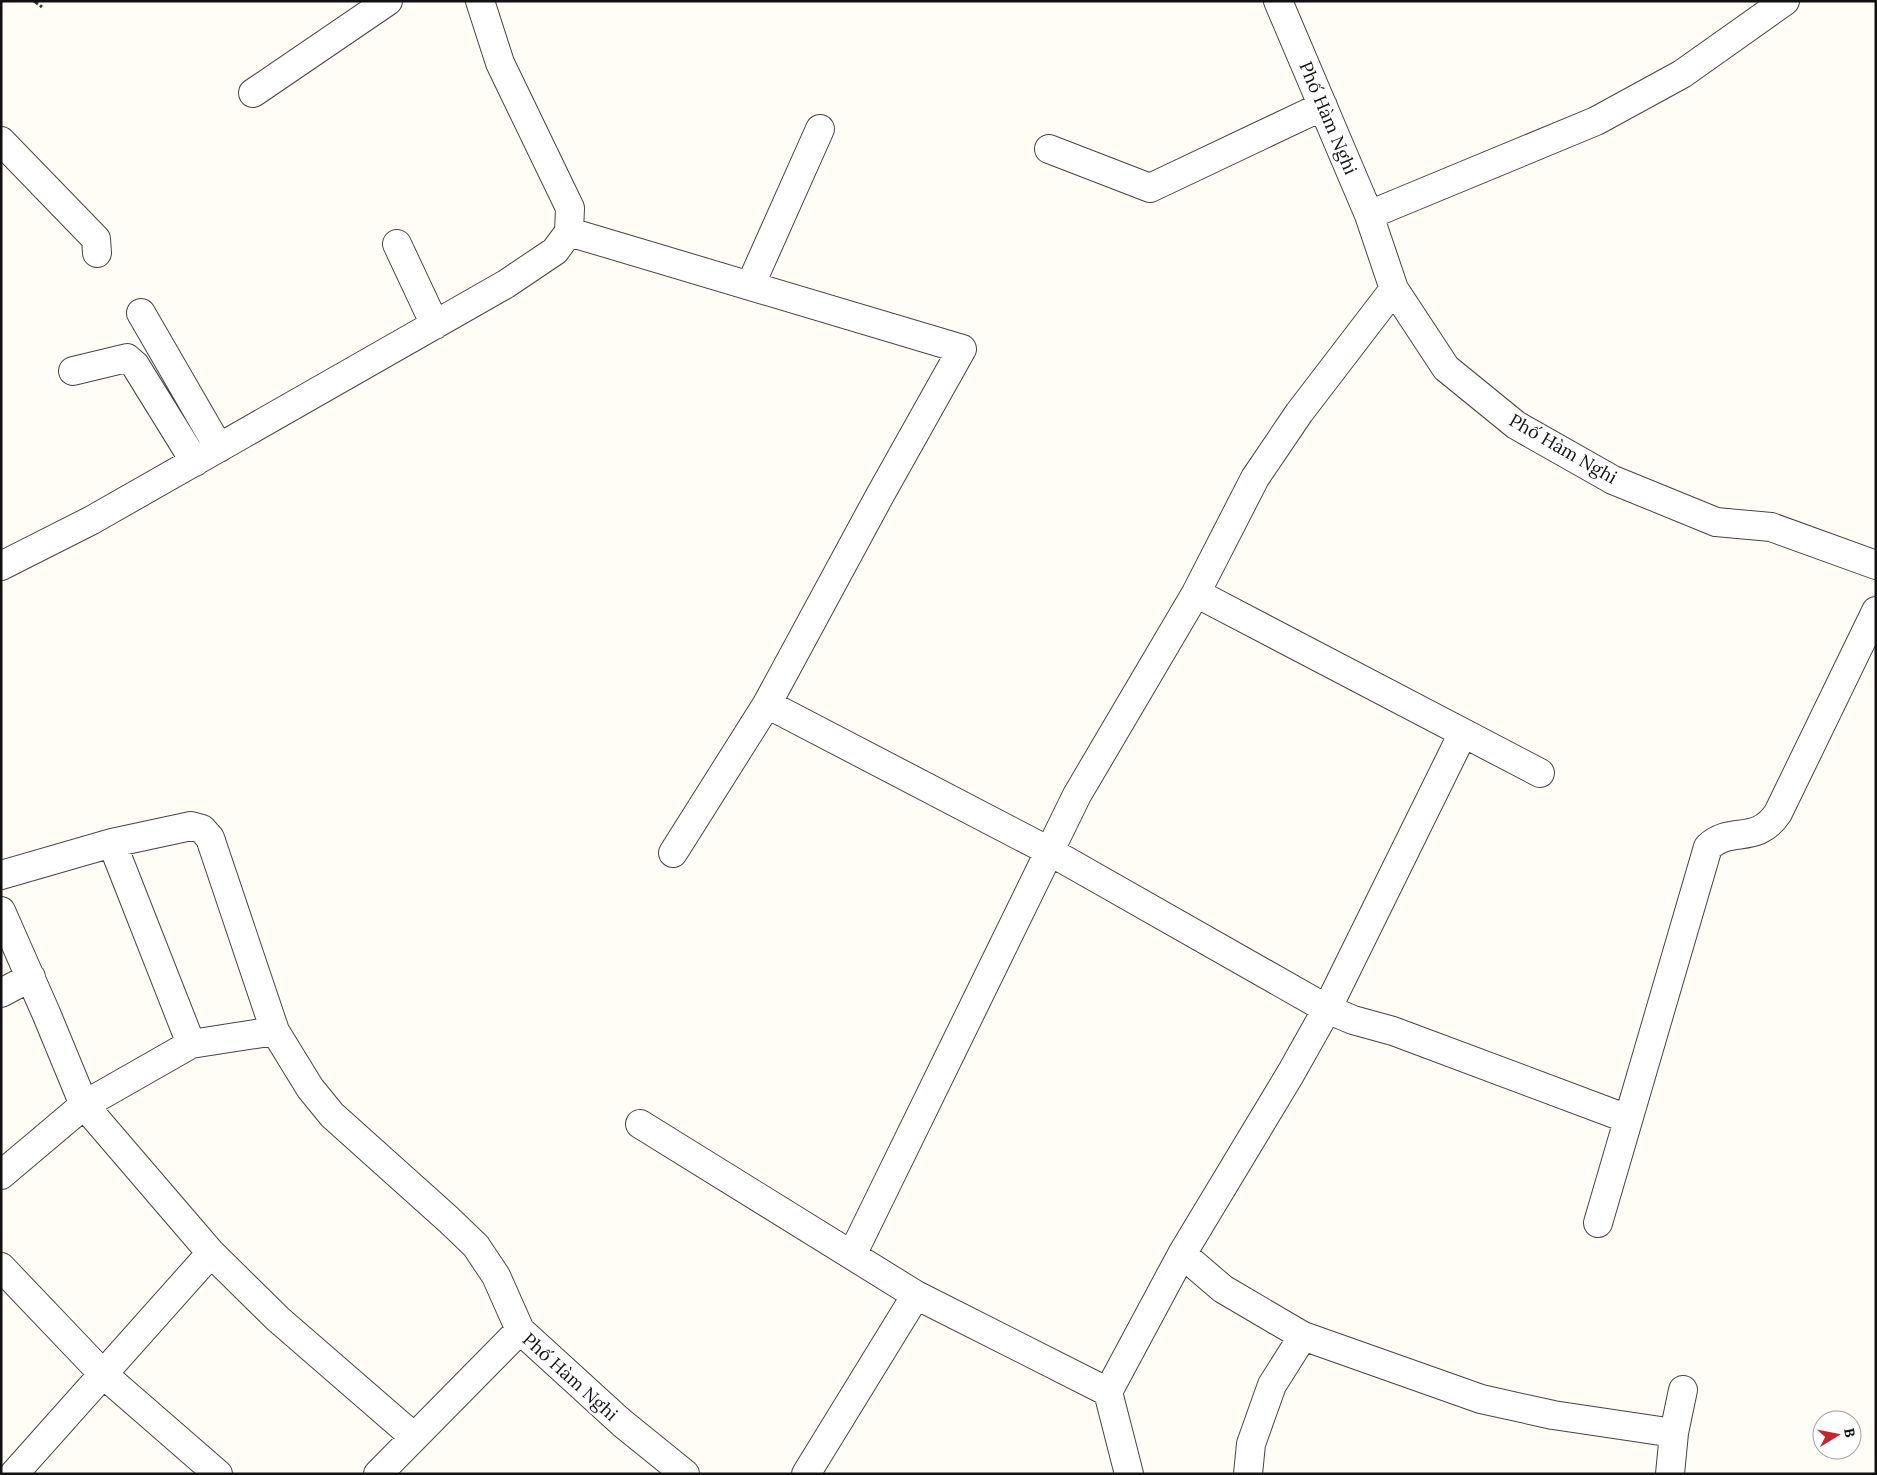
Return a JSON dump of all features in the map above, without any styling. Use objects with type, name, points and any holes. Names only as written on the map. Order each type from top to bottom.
[{"type":"street","points":[[253,94],[388,1]]},
{"type":"street","points":[[1,566],[92,520],[219,448],[506,284],[555,251],[568,232],[570,208],[500,63],[480,1]]},
{"type":"street","name":"Phố Hàm Nghi","points":[[1278,1],[1369,215],[1394,289],[1446,368],[1516,425],[1613,480],[1716,522],[1771,527],[1876,565]]},
{"type":"street","points":[[1369,215],[1596,121],[1682,74],[1785,1]]},
{"type":"street","points":[[1049,148],[1150,188],[1323,106]]},
{"type":"street","points":[[750,286],[820,130]]},
{"type":"street","points":[[1,141],[96,239],[98,253]]},
{"type":"street","points":[[568,232],[962,349],[767,704],[673,853]]},
{"type":"street","points":[[397,244],[435,325]]},
{"type":"street","points":[[852,1255],[1077,795],[1196,593],[1255,478],[1299,413],[1394,289]]},
{"type":"street","points":[[141,313],[219,448]]},
{"type":"street","points":[[73,371],[126,358],[135,365],[194,462]]},
{"type":"street","points":[[1196,593],[1540,773]]},
{"type":"street","points":[[1598,1223],[1708,847],[1716,840],[1764,829],[1771,823],[1778,813],[1876,611]]},
{"type":"street","points":[[767,704],[1048,851],[1327,1009],[1353,1020],[1393,1031],[1628,1119]]},
{"type":"street","points":[[1129,1474],[1108,1392],[1182,1254],[1291,1073],[1327,1009],[1463,733]]},
{"type":"street","points":[[1,875],[112,843],[190,826],[202,829],[210,838],[275,1031],[310,1088],[332,1115],[449,1220],[480,1252],[496,1276],[520,1330]]},
{"type":"street","points":[[112,843],[191,1044]]},
{"type":"street","points":[[1,911],[31,977],[84,1105],[211,1253],[278,1320],[414,1436]]},
{"type":"street","points":[[1,993],[31,977]]},
{"type":"street","points":[[1,1175],[84,1105],[191,1044],[275,1031]]},
{"type":"street","points":[[640,1124],[916,1295],[1108,1392]]},
{"type":"street","points":[[14,1474],[211,1253]]},
{"type":"street","points":[[1182,1254],[1223,1289],[1303,1336],[1481,1399],[1553,1415],[1674,1433]]},
{"type":"street","points":[[1,1267],[103,1374],[218,1474]]},
{"type":"street","points":[[806,1474],[916,1295]]},
{"type":"street","name":"Phố Hàm Nghi","points":[[378,1474],[520,1330],[622,1423],[685,1474]]},
{"type":"street","points":[[1248,1474],[1251,1444],[1272,1385],[1303,1336]]},
{"type":"street","points":[[1670,1474],[1674,1433],[1683,1390]]},
{"type":"path","points":[[34,1],[42,7]]}]
